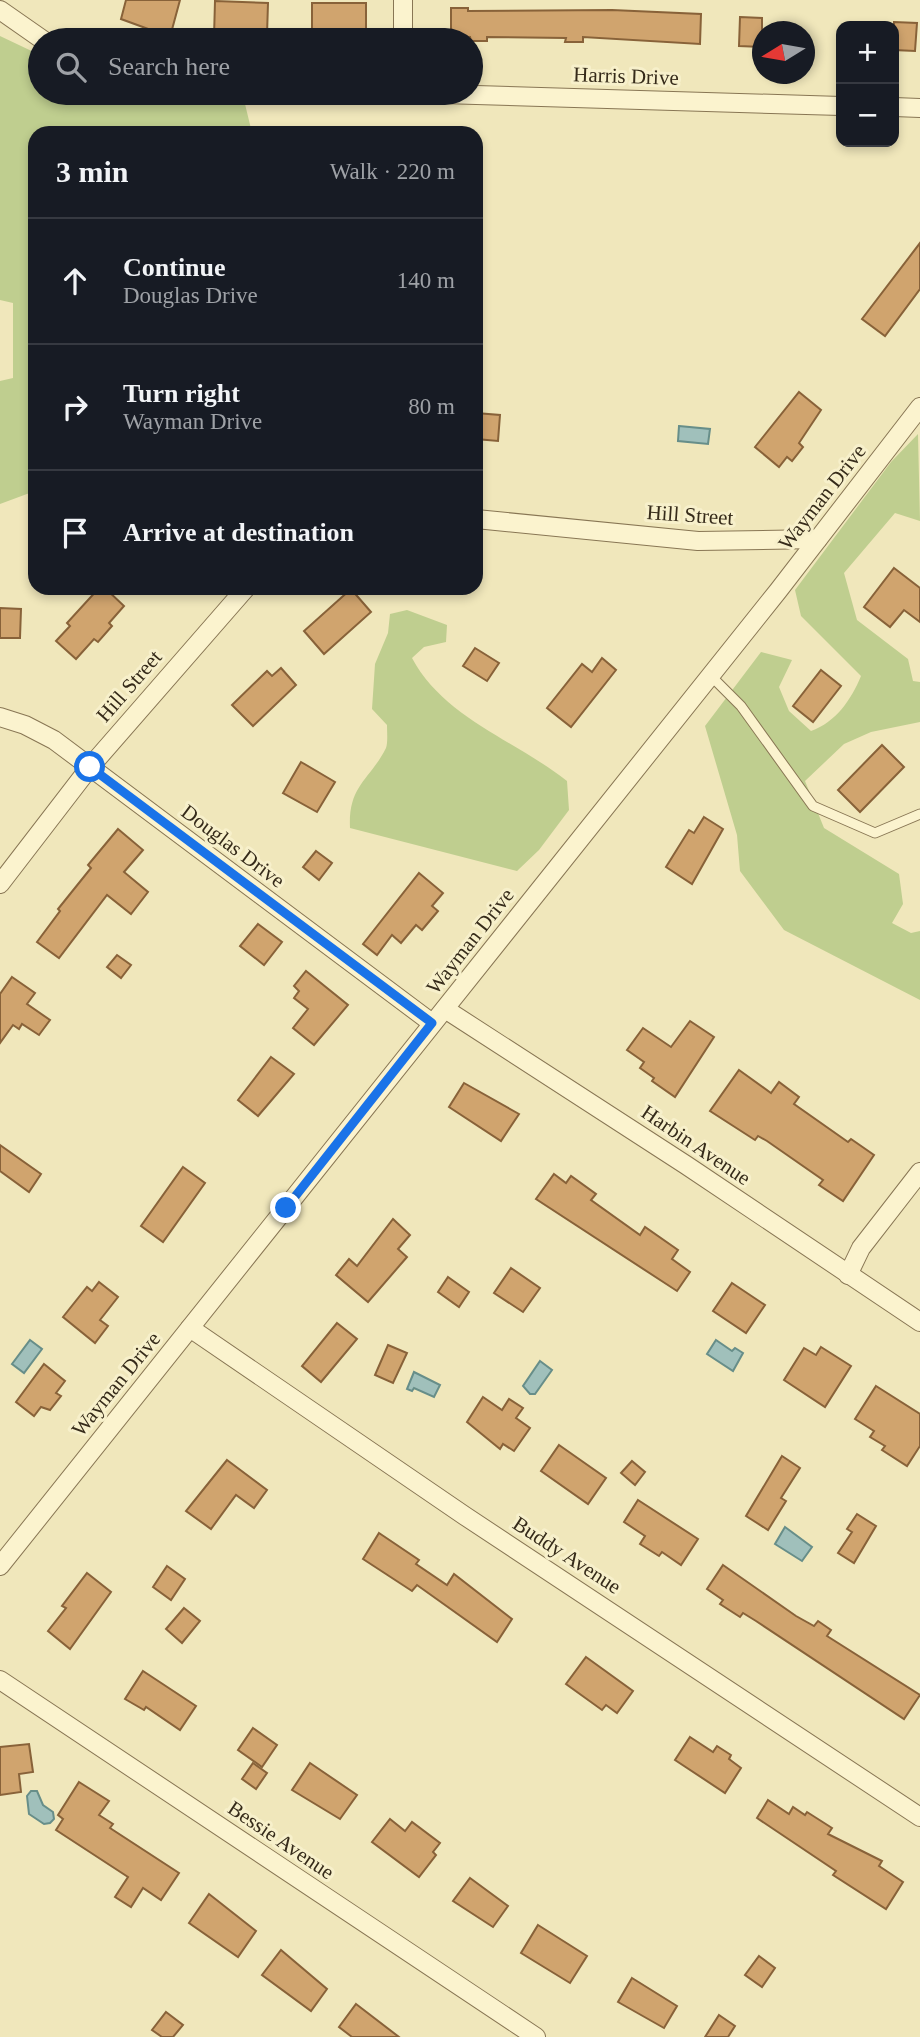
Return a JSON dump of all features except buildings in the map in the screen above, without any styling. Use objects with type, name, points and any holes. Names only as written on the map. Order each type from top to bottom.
[{"type":"street","points":[[403,0],[403,28]]},
{"type":"street","points":[[0,10],[28,30]]},
{"type":"street","name":"Harris Drive","points":[[483,95],[836,106]]},
{"type":"street","points":[[899,107],[920,108]]},
{"type":"street","name":"Wayman Drive","points":[[0,1566],[445,1009],[920,407]]},
{"type":"street","name":"Hill Street","points":[[483,520],[698,541],[818,539]]},
{"type":"street","name":"Hill Street","points":[[0,884],[90,767],[240,595]]},
{"type":"street","name":"Douglas Drive","points":[[0,717],[25,724],[54,740],[432,1023]]},
{"type":"street","name":"Harbin Avenue","points":[[445,1009],[686,1165],[920,1322]]},
{"type":"street","points":[[848,1275],[861,1248],[920,1172]]},
{"type":"street","name":"Buddy Avenue","points":[[191,1328],[465,1516],[920,1817]]},
{"type":"street","name":"Bessie Avenue","points":[[0,1680],[536,2037]]},
{"type":"lane","points":[[710,675],[741,706],[813,806],[875,834],[920,814]]},
{"type":"green space","points":[[0,36],[28,49],[28,105],[245,105],[250,126],[28,126],[28,494],[0,504],[0,381],[13,378],[13,303],[0,300]]},
{"type":"green space","points":[[918,434],[920,521],[895,513],[844,573],[857,620],[908,659],[913,681],[920,682],[920,722],[871,732],[844,744],[805,781],[824,828],[899,874],[903,904],[892,923],[911,933],[920,931],[920,1000],[784,930],[740,871],[737,835],[705,726],[761,652],[792,660],[779,687],[789,711],[811,731],[828,722],[847,702],[861,676],[801,616],[795,590],[891,462]]},
{"type":"green space","points":[[407,610],[447,625],[446,642],[424,647],[412,658],[442,697],[482,727],[567,781],[569,810],[539,850],[517,871],[350,828],[350,814],[356,792],[387,746],[387,725],[372,709],[375,664],[388,633],[390,614]]},
{"type":"water","points":[[679,426],[710,429],[708,444],[678,441]]},
{"type":"water","points":[[30,1340],[42,1349],[24,1373],[12,1364]]},
{"type":"water","points":[[716,1340],[732,1351],[735,1348],[743,1353],[733,1371],[707,1354]]},
{"type":"water","points":[[540,1361],[552,1370],[535,1394],[530,1394],[523,1386]]},
{"type":"water","points":[[414,1372],[440,1385],[434,1397],[414,1388],[412,1391],[407,1389]]},
{"type":"water","points":[[785,1527],[812,1547],[802,1561],[775,1544]]},
{"type":"water","points":[[31,1791],[37,1791],[43,1805],[53,1812],[54,1819],[50,1823],[44,1824],[29,1814],[27,1796]]},
{"type":"route","points":[[90,767],[432,1023],[286,1208]]}]
